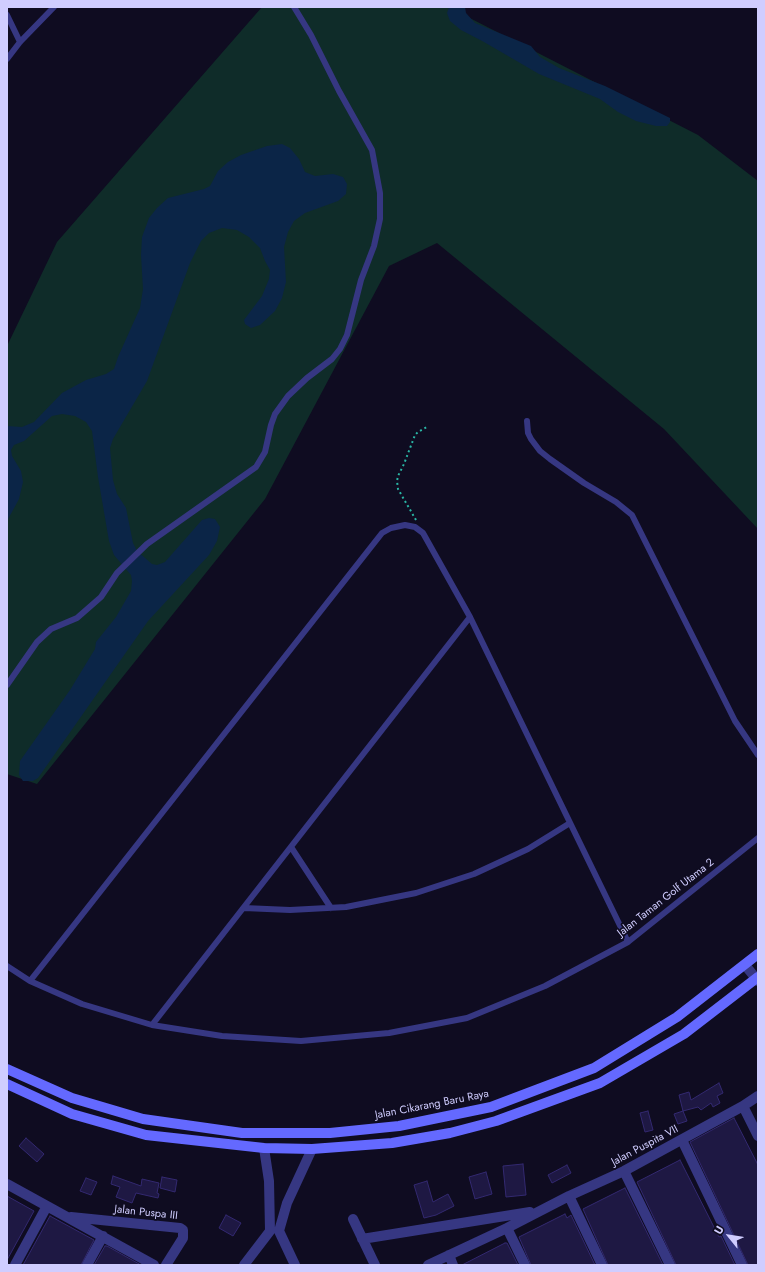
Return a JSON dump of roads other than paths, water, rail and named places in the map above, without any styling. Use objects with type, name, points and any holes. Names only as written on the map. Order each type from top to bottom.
[{"type":"main road","name":"Jalan Cikarang Baru Raya","points":[[7,1069],[72,1098],[143,1119],[242,1132],[330,1133],[399,1126],[491,1107],[594,1068],[677,1017],[724,982],[758,954]]},
{"type":"main road","points":[[7,1084],[72,1114],[146,1135],[264,1148],[312,1149],[392,1143],[450,1133],[496,1121],[600,1082],[684,1034],[757,979]]},
{"type":"main road","points":[[724,982],[731,988],[732,998]]},
{"type":"street","points":[[745,965],[757,979]]},
{"type":"street","name":"Jalan Puspita VII","points":[[428,1265],[507,1228],[569,1196],[624,1172],[743,1106],[758,1096]]},
{"type":"street","points":[[743,1106],[758,1136]]},
{"type":"street","points":[[682,1140],[742,1265]]},
{"type":"street","points":[[264,1148],[274,1231],[296,1265]]},
{"type":"street","points":[[244,1265],[274,1231],[312,1149]]},
{"type":"street","points":[[624,1172],[670,1265]]},
{"type":"street","points":[[7,1184],[154,1265]]},
{"type":"street","points":[[569,1196],[602,1265]]},
{"type":"street","points":[[15,1265],[47,1206]]},
{"type":"street","name":"Jalan Puspita VII","points":[[362,1239],[540,1210]]},
{"type":"street","name":"Jalan Puspa III","points":[[66,1216],[180,1228],[183,1230],[183,1238],[166,1265]]},
{"type":"street","points":[[353,1219],[375,1265]]},
{"type":"street","points":[[507,1228],[525,1265]]},
{"type":"street","points":[[87,1265],[103,1236]]},
{"type":"street","points":[[449,1255],[453,1265]]},
{"type":"lane","points":[[7,58],[20,42],[54,7]]},
{"type":"lane","points":[[7,685],[37,642],[51,629],[77,618],[100,597],[116,573],[147,544],[256,467],[265,452],[271,424],[275,414],[288,396],[307,378],[332,359],[340,349],[347,335],[362,280],[374,246],[380,219],[380,193],[372,150],[339,91],[311,35],[294,7]]},
{"type":"lane","points":[[7,15],[20,42]]},
{"type":"lane","points":[[527,421],[530,439],[550,459],[616,502],[632,515],[734,721],[758,755]]},
{"type":"lane","points":[[30,981],[382,533],[391,528],[405,525],[415,527],[423,533],[470,617],[628,942]]},
{"type":"lane","points":[[152,1025],[470,617]]},
{"type":"lane","points":[[244,908],[290,910],[346,907],[416,893],[474,874],[528,849],[570,823]]},
{"type":"lane","name":"Jalan Taman Golf Utama 2","points":[[7,966],[30,981],[82,1004],[152,1025],[222,1036],[301,1041],[389,1033],[467,1018],[545,986],[628,942],[758,838]]},
{"type":"lane","points":[[291,847],[331,908]]},
{"type":"water","points":[[449,7],[465,7],[466,13],[475,23],[531,46],[540,57],[559,68],[605,86],[670,118],[670,122],[667,126],[656,126],[636,121],[618,112],[600,99],[539,74],[461,30],[450,21],[447,13]]},
{"type":"water","points":[[282,144],[290,148],[299,159],[305,172],[315,176],[333,174],[343,177],[347,184],[346,194],[338,201],[305,213],[294,221],[288,232],[284,247],[286,282],[282,298],[275,311],[260,325],[251,328],[245,324],[244,320],[262,296],[269,279],[270,270],[260,248],[249,237],[237,230],[222,228],[209,233],[201,241],[190,263],[147,381],[113,439],[110,448],[113,480],[117,494],[126,508],[133,543],[137,551],[152,564],[157,565],[165,562],[202,520],[209,518],[215,519],[220,527],[217,541],[209,555],[148,621],[38,778],[33,781],[23,781],[19,775],[20,761],[70,690],[95,649],[96,642],[116,617],[131,591],[132,581],[131,575],[114,555],[109,541],[92,431],[86,422],[75,416],[62,414],[52,416],[24,441],[14,445],[11,450],[12,456],[21,471],[23,482],[19,499],[7,521],[7,426],[22,427],[34,422],[62,393],[86,380],[106,374],[114,369],[140,308],[143,289],[141,255],[142,237],[149,218],[157,208],[168,198],[204,189],[210,186],[218,171],[228,162],[241,155],[267,146]]}]
